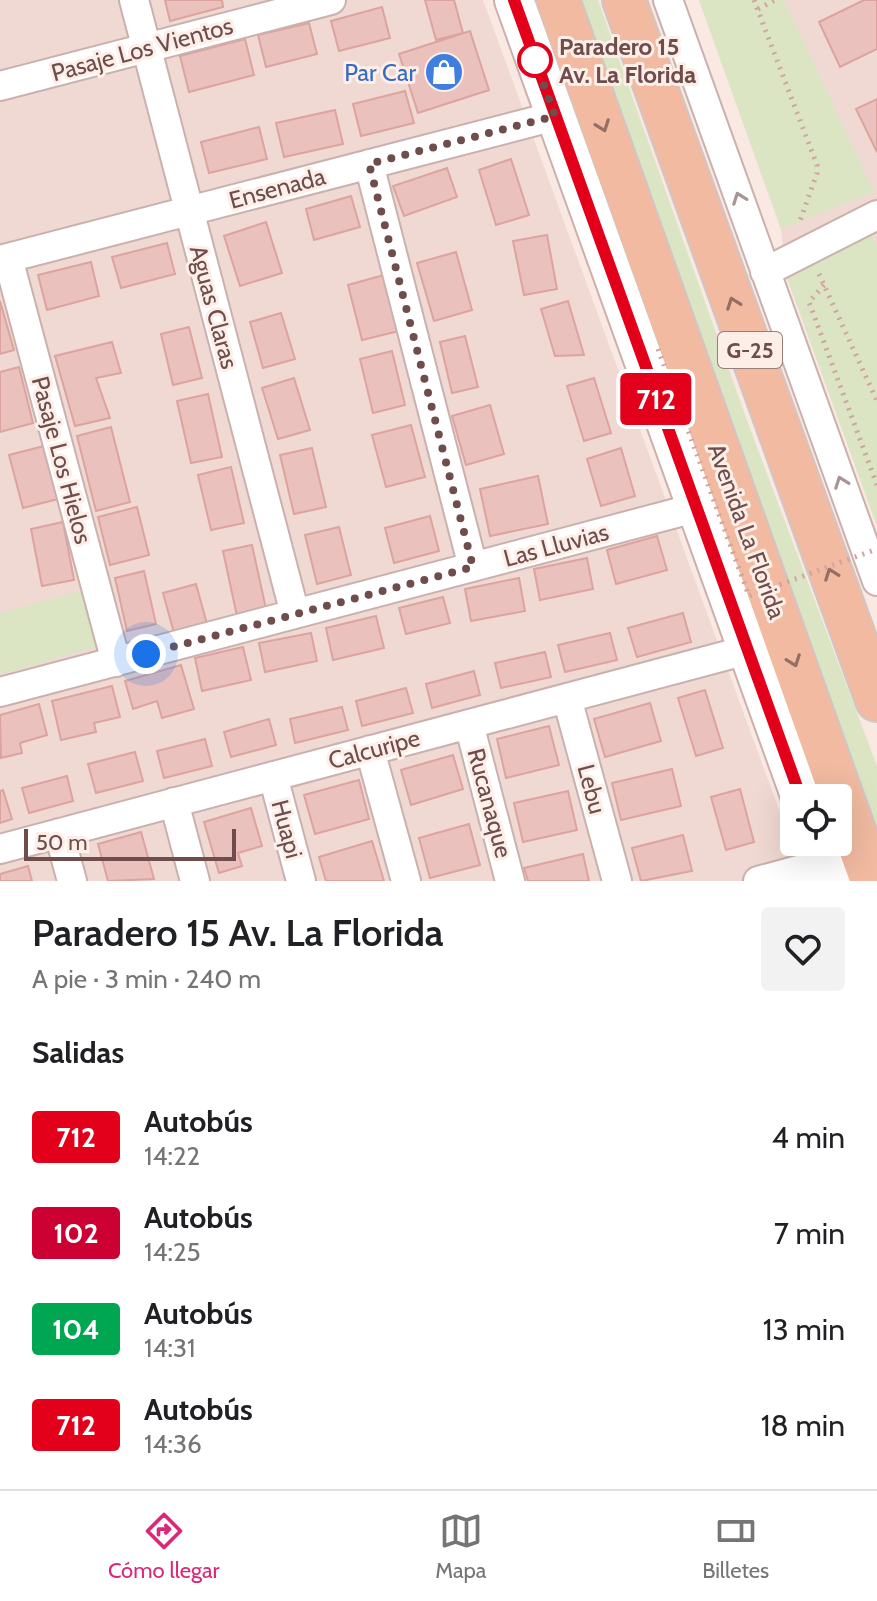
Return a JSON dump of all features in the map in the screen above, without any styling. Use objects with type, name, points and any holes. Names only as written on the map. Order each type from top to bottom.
[{"type":"main road","name":"Avenida La Florida","points":[[514,0],[796,784]]},
{"type":"main road","name":"Avenida La Florida","points":[[558,0],[847,859]]},
{"type":"main road","name":"G-25","points":[[624,0],[877,700]]},
{"type":"street","name":"Aguas Claras","points":[[134,0],[295,614]]},
{"type":"street","name":"Pasaje Los Vientos","points":[[0,86],[331,0]]},
{"type":"street","points":[[668,0],[877,581]]},
{"type":"street","name":"Ensenada","points":[[4,259],[555,116]]},
{"type":"street","points":[[369,164],[473,567]]},
{"type":"street","points":[[765,272],[875,221]]},
{"type":"street","name":"Pasaje Los Hielos","points":[[4,259],[116,662]]},
{"type":"street","name":"Las Lluvias","points":[[0,692],[695,508]]},
{"type":"street","name":"Calcuripe","points":[[0,849],[747,650]]},
{"type":"street","name":"Lebu","points":[[567,698],[617,881]]},
{"type":"street","name":"Rucanaque","points":[[469,724],[510,881]]},
{"type":"street","points":[[370,750],[406,881]]},
{"type":"street","name":"Huapi","points":[[273,776],[301,881]]},
{"type":"street","points":[[174,802],[195,881]]},
{"type":"street","points":[[59,833],[72,881]]},
{"type":"street","points":[[758,881],[847,859]]},
{"type":"path","points":[[754,0],[817,165],[799,224],[807,250],[877,401]]},
{"type":"path","points":[[758,9],[775,0]]},
{"type":"path","points":[[824,285],[809,302],[877,485]]},
{"type":"path","points":[[658,349],[749,596],[877,549]]},
{"type":"shaded area","points":[[0,0],[483,0],[780,813],[780,856],[796,856],[805,881],[0,881]]},
{"type":"shaded area","points":[[699,0],[877,0],[877,526],[786,275],[781,229]]},
{"type":"green space","points":[[569,0],[598,0],[749,426],[877,766],[877,845]]},
{"type":"green space","points":[[699,0],[784,0],[874,192],[781,229]]},
{"type":"green space","points":[[871,234],[877,246],[877,526],[786,275]]},
{"type":"green space","points":[[84,590],[100,646],[0,674],[0,613]]},
{"type":"building","points":[[165,0],[222,0],[223,7],[170,21]]},
{"type":"building","points":[[425,0],[454,0],[463,33],[436,40]]},
{"type":"building","points":[[864,0],[877,0],[877,49],[840,67],[819,22]]},
{"type":"building","points":[[382,7],[390,38],[339,51],[331,21]]},
{"type":"building","points":[[309,23],[317,54],[266,67],[258,35]]},
{"type":"building","name":"Par Car","points":[[470,31],[489,90],[418,113],[399,54]]},
{"type":"building","points":[[245,39],[254,75],[189,92],[180,56]]},
{"type":"building","points":[[405,91],[414,123],[361,136],[353,104]]},
{"type":"building","points":[[877,99],[877,152],[856,109]]},
{"type":"building","points":[[335,110],[343,144],[284,157],[276,123]]},
{"type":"building","points":[[259,127],[267,159],[209,173],[201,142]]},
{"type":"building","points":[[511,159],[529,215],[496,225],[479,170]]},
{"type":"building","points":[[447,168],[457,197],[404,216],[393,186]]},
{"type":"building","points":[[351,196],[360,227],[314,240],[306,209]]},
{"type":"building","points":[[266,222],[282,273],[240,286],[224,236]]},
{"type":"building","points":[[547,235],[557,289],[524,295],[513,241]]},
{"type":"building","points":[[167,243],[175,274],[121,288],[112,257]]},
{"type":"building","points":[[456,252],[472,310],[434,321],[417,263]]},
{"type":"building","points":[[91,262],[99,296],[47,310],[38,275]]},
{"type":"building","points":[[384,275],[399,331],[362,340],[348,285]]},
{"type":"building","points":[[0,301],[14,350],[0,354]]},
{"type":"building","points":[[568,301],[584,355],[555,356],[541,309]]},
{"type":"building","points":[[281,313],[295,359],[263,368],[250,322]]},
{"type":"building","points":[[189,327],[202,378],[173,385],[161,334]]},
{"type":"building","points":[[465,336],[478,387],[452,393],[440,342]]},
{"type":"building","points":[[112,342],[121,373],[96,378],[110,418],[75,426],[55,356]]},
{"type":"building","points":[[392,351],[405,405],[373,413],[360,359]]},
{"type":"building","points":[[19,367],[33,423],[0,432],[0,372]]},
{"type":"building","points":[[294,378],[310,430],[278,439],[262,388]]},
{"type":"building","points":[[594,378],[611,433],[584,441],[567,386]]},
{"type":"building","points":[[208,394],[222,457],[191,463],[177,401]]},
{"type":"building","points":[[490,405],[504,454],[466,465],[452,416]]},
{"type":"building","points":[[411,425],[425,477],[386,487],[372,435]]},
{"type":"building","points":[[111,427],[130,502],[96,511],[77,436]]},
{"type":"building","points":[[44,446],[58,499],[23,508],[9,455]]},
{"type":"building","points":[[312,448],[326,507],[294,514],[280,455]]},
{"type":"building","points":[[621,448],[635,496],[601,506],[587,459]]},
{"type":"building","points":[[231,467],[244,523],[211,530],[198,475]]},
{"type":"building","points":[[538,476],[548,524],[490,536],[480,489]]},
{"type":"building","points":[[137,507],[149,555],[110,565],[98,517]]},
{"type":"building","points":[[430,516],[439,551],[394,563],[385,528]]},
{"type":"building","points":[[63,522],[74,580],[42,586],[31,529]]},
{"type":"building","points":[[339,527],[351,575],[317,584],[305,535]]},
{"type":"building","points":[[657,536],[667,570],[616,584],[607,550]]},
{"type":"building","points":[[252,545],[266,609],[237,616],[223,551]]},
{"type":"building","points":[[587,558],[593,589],[540,600],[534,569]]},
{"type":"building","points":[[144,571],[156,624],[127,631],[115,578]]},
{"type":"building","points":[[519,578],[525,611],[471,621],[465,589]]},
{"type":"building","points":[[196,584],[207,624],[174,633],[163,593]]},
{"type":"building","points":[[443,597],[450,623],[406,634],[399,608]]},
{"type":"building","points":[[683,613],[691,642],[637,657],[628,628]]},
{"type":"building","points":[[376,616],[384,648],[333,660],[326,628]]},
{"type":"building","points":[[311,633],[317,661],[265,672],[259,643]]},
{"type":"building","points":[[610,633],[617,660],[565,672],[558,645]]},
{"type":"building","points":[[243,647],[251,680],[202,691],[195,658]]},
{"type":"building","points":[[545,652],[551,677],[501,688],[495,663]]},
{"type":"building","points":[[181,665],[194,709],[162,718],[157,701],[133,709],[125,681]]},
{"type":"building","points":[[474,671],[480,695],[432,708],[426,684]]},
{"type":"building","points":[[112,686],[120,717],[94,723],[96,732],[61,740],[52,701]]},
{"type":"building","points":[[406,688],[413,713],[362,726],[356,701]]},
{"type":"building","points":[[705,690],[723,748],[696,756],[678,698]]},
{"type":"building","points":[[650,703],[661,741],[605,757],[594,719]]},
{"type":"building","points":[[39,704],[47,735],[20,743],[22,753],[1,758],[0,715]]},
{"type":"building","points":[[342,707],[348,730],[295,743],[290,719]]},
{"type":"building","points":[[269,719],[276,745],[231,757],[224,732]]},
{"type":"building","points":[[549,726],[559,765],[506,778],[497,739]]},
{"type":"building","points":[[205,739],[212,766],[164,778],[157,751]]},
{"type":"building","points":[[135,752],[143,781],[96,793],[88,764]]},
{"type":"building","points":[[453,755],[463,789],[411,805],[401,770]]},
{"type":"building","points":[[672,769],[681,806],[621,820],[612,783]]},
{"type":"building","points":[[67,776],[73,801],[29,813],[22,788]]},
{"type":"building","points":[[359,780],[369,819],[315,834],[304,795]]},
{"type":"building","points":[[740,789],[754,842],[726,850],[711,797]]},
{"type":"building","points":[[3,790],[12,819],[0,823],[0,791]]},
{"type":"building","points":[[568,791],[577,830],[523,842],[514,803]]},
{"type":"building","points":[[251,808],[262,846],[238,853],[242,866],[219,873],[204,822]]},
{"type":"building","points":[[469,824],[480,865],[430,878],[419,838]]},
{"type":"building","points":[[141,832],[154,879],[108,881],[98,844]]},
{"type":"building","points":[[683,835],[692,871],[641,881],[632,848]]},
{"type":"building","points":[[372,841],[384,881],[326,881],[319,857]]},
{"type":"building","points":[[583,854],[589,881],[528,881],[524,868]]},
{"type":"building","points":[[28,866],[32,881],[0,881],[0,874]]},
{"type":"bus line","name":"712","points":[[514,0],[796,784]]},
{"type":"place","name":"Paradero 15 Av. La Florida","points":[[535,60]]},
{"type":"place","name":"Par Car","points":[[444,72]]},
{"type":"route","points":[[146,654],[473,567],[369,164],[555,116],[535,60]]}]
